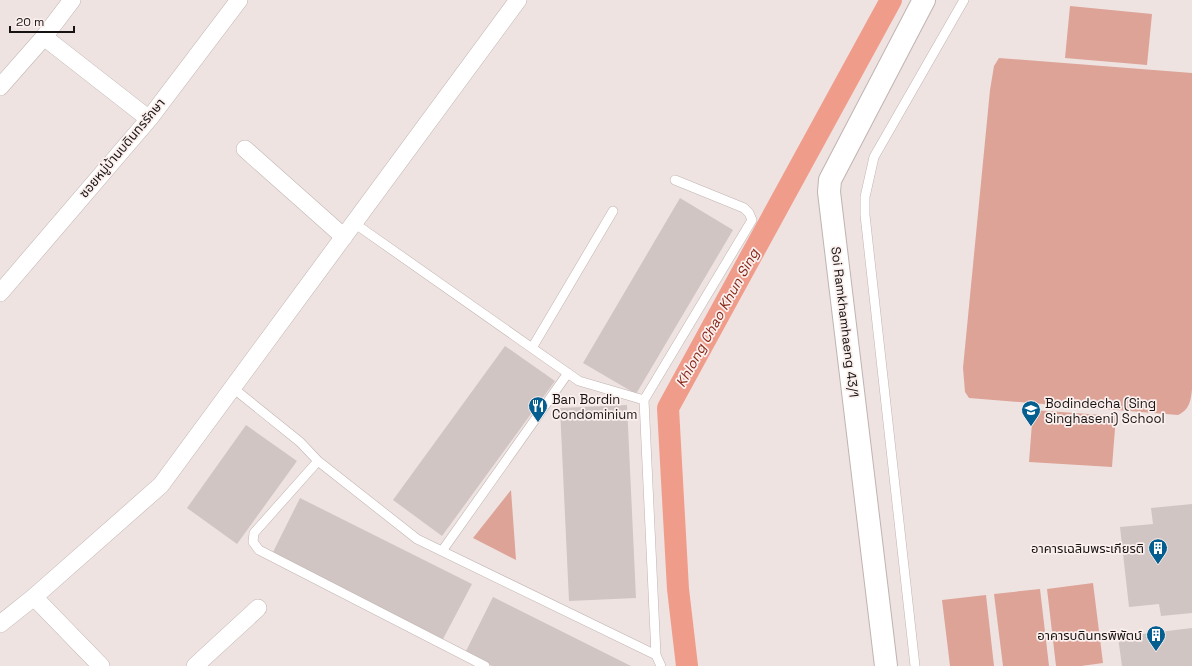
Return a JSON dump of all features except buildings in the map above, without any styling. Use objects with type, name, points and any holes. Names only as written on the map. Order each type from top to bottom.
[{"type":"street","points":[[0,87],[44,37],[72,0]]},
{"type":"street","name":"ซอยหมู่บ้านบดินทรรักษา","points":[[0,293],[149,118],[239,0]]},
{"type":"street","points":[[0,624],[34,597],[161,485],[518,0]]},
{"type":"street","name":"Soi Ramkhamhaeng 43/1","points":[[886,666],[829,192],[830,180],[924,0]]},
{"type":"street","points":[[44,37],[149,118]]},
{"type":"street","points":[[245,149],[344,237]]},
{"type":"street","points":[[34,597],[101,666]]},
{"type":"street","points":[[195,666],[258,608]]},
{"type":"lane","points":[[915,666],[865,215],[865,197],[874,157],[964,0]]},
{"type":"lane","points":[[661,666],[656,655],[644,400],[752,220],[749,213],[744,208],[675,180]]},
{"type":"lane","points":[[532,348],[614,211]]},
{"type":"lane","points":[[354,223],[579,381],[644,400]]},
{"type":"lane","points":[[442,552],[568,373]]},
{"type":"lane","points":[[233,388],[300,442],[318,461],[417,539],[656,655]]},
{"type":"lane","points":[[318,461],[254,534],[253,542],[258,550],[485,666]]},
{"type":"shaded area","points":[[1070,6],[1152,14],[1147,65],[1065,58]]},
{"type":"shaded area","points":[[999,58],[1192,73],[1192,389],[1190,400],[1182,413],[1178,415],[969,398],[965,392],[963,368],[990,90],[994,66]]},
{"type":"shaded area","points":[[1033,410],[1116,416],[1112,467],[1029,462]]},
{"type":"shaded area","points":[[511,490],[516,560],[473,538]]},
{"type":"shaded area","points":[[1093,583],[1103,663],[1081,666],[1056,666],[1047,589]]},
{"type":"shaded area","points":[[1040,589],[1049,666],[1003,666],[994,594]]},
{"type":"shaded area","points":[[986,595],[994,666],[950,666],[942,600]]},
{"type":"waterway","name":"Khlong Chao Khun Sing","points":[[687,666],[678,589],[668,408],[891,0]]},
{"type":"place","name":"Ban Bordin Condominium","points":[[538,423]]},
{"type":"place","name":"Bodindecha (Sing Singhaseni) School","points":[[1031,427]]},
{"type":"place","name":"อาคารเฉลิมพระเกียรติ","points":[[1158,565]]},
{"type":"place","name":"อาคารบดินทรพิพัตน์","points":[[1156,652]]}]
